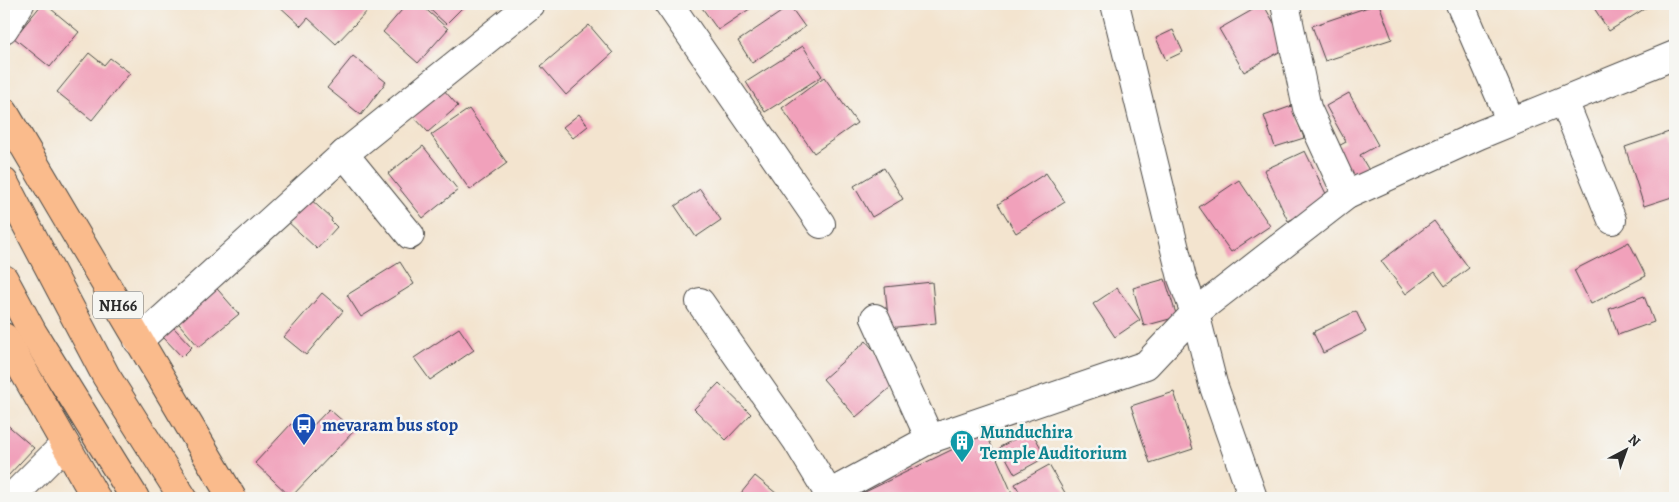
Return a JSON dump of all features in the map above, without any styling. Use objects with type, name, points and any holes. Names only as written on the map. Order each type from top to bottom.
[{"type":"highway","name":"NH66","points":[[4,112],[232,498]]},
{"type":"highway","points":[[4,182],[106,376],[183,498]]},
{"type":"highway","points":[[4,279],[33,333],[136,498]]},
{"type":"highway","points":[[4,338],[96,498]]},
{"type":"street","points":[[4,29],[20,4]]},
{"type":"street","points":[[138,340],[344,154],[531,4]]},
{"type":"street","points":[[669,4],[821,224]]},
{"type":"street","points":[[1115,4],[1182,278],[1195,312],[1213,384],[1253,498]]},
{"type":"street","points":[[1285,4],[1307,108],[1347,196]]},
{"type":"street","points":[[1460,4],[1511,122]]},
{"type":"street","points":[[700,302],[797,441],[828,496],[930,439],[1146,366],[1195,312],[1347,196],[1511,122],[1675,55]]},
{"type":"street","points":[[1564,101],[1612,220]]},
{"type":"street","points":[[344,154],[410,235]]},
{"type":"street","points":[[875,318],[930,439]]},
{"type":"street","points":[[11,498],[65,444]]},
{"type":"building","points":[[42,4],[45,4],[79,32],[50,67],[14,38]]},
{"type":"building","points":[[277,4],[374,4],[336,44],[308,18],[301,26]]},
{"type":"building","points":[[407,4],[420,4],[448,29],[418,63],[383,32]]},
{"type":"building","points":[[424,4],[466,4],[446,24]]},
{"type":"building","points":[[757,4],[718,30],[700,5]]},
{"type":"building","points":[[1263,4],[1288,47],[1244,72],[1219,29]]},
{"type":"building","points":[[1379,4],[1392,39],[1325,61],[1312,26]]},
{"type":"building","points":[[1600,4],[1652,4],[1609,31],[1594,8]]},
{"type":"building","points":[[1667,4],[1675,4],[1675,15]]},
{"type":"building","points":[[790,6],[805,27],[752,63],[738,41]]},
{"type":"building","points":[[589,25],[613,53],[566,95],[541,66]]},
{"type":"building","points":[[1173,30],[1183,52],[1166,60],[1156,38]]},
{"type":"building","points":[[803,46],[822,76],[765,112],[746,82]]},
{"type":"building","points":[[89,53],[104,65],[110,58],[130,73],[92,120],[57,92]]},
{"type":"building","points":[[353,56],[386,82],[361,115],[327,88]]},
{"type":"building","points":[[824,77],[857,123],[814,153],[782,108]]},
{"type":"building","points":[[443,89],[458,106],[428,132],[413,116]]},
{"type":"building","points":[[1349,93],[1378,145],[1360,155],[1370,172],[1350,183],[1331,150],[1346,142],[1326,106]]},
{"type":"building","points":[[1292,106],[1304,138],[1275,147],[1264,116]]},
{"type":"building","points":[[469,109],[507,163],[470,190],[431,135]]},
{"type":"building","points":[[579,114],[588,126],[573,138],[563,127]]},
{"type":"building","points":[[1669,132],[1675,150],[1675,196],[1644,206],[1625,147]]},
{"type":"building","points":[[423,146],[458,190],[423,218],[388,174]]},
{"type":"building","points":[[1305,151],[1330,202],[1288,221],[1264,170]]},
{"type":"building","points":[[884,168],[903,199],[872,217],[854,186]]},
{"type":"building","points":[[1046,173],[1065,202],[1016,233],[998,204]]},
{"type":"building","points":[[1239,180],[1270,226],[1231,252],[1199,207]]},
{"type":"building","points":[[700,189],[721,220],[696,237],[675,206]]},
{"type":"building","points":[[307,196],[332,219],[331,221],[337,227],[317,249],[285,219]]},
{"type":"building","points":[[1434,221],[1469,268],[1445,286],[1435,272],[1406,294],[1381,261]]},
{"type":"building","points":[[1629,242],[1646,276],[1591,304],[1574,270]]},
{"type":"building","points":[[400,262],[414,284],[361,317],[347,295]]},
{"type":"building","points":[[1165,279],[1177,317],[1144,326],[1133,288]]},
{"type":"building","points":[[932,282],[936,323],[889,328],[885,287]]},
{"type":"building","points":[[212,283],[239,314],[199,347],[173,317]]},
{"type":"building","points":[[1117,288],[1140,320],[1115,337],[1093,304]]},
{"type":"building","points":[[322,293],[343,311],[306,355],[284,337]]},
{"type":"building","points":[[1644,296],[1654,322],[1618,335],[1609,309]]},
{"type":"building","points":[[1356,311],[1366,332],[1323,353],[1313,332]]},
{"type":"building","points":[[173,327],[192,347],[182,357],[163,337]]},
{"type":"building","points":[[459,328],[474,350],[430,380],[414,358]]},
{"type":"building","points":[[866,341],[899,380],[856,417],[823,379]]},
{"type":"building","points":[[4,358],[19,376],[4,388]]},
{"type":"building","points":[[719,383],[751,414],[726,440],[694,409]]},
{"type":"building","points":[[1174,392],[1193,449],[1150,463],[1131,406]]},
{"type":"building","points":[[329,409],[354,431],[291,497],[255,463],[291,424],[303,436]]},
{"type":"building","points":[[4,422],[34,448],[7,477],[4,474]]},
{"type":"building","points":[[1031,430],[1046,457],[1015,474],[1000,447]]},
{"type":"building","name":"Munduchira Temple Auditorium","points":[[986,433],[1012,493],[1002,498],[860,498],[859,495]]},
{"type":"building","points":[[1049,465],[1068,498],[1023,498],[1015,484]]},
{"type":"building","points":[[755,476],[782,498],[737,498]]},
{"type":"place","name":"mevaram bus stop","points":[[304,446]]},
{"type":"place","name":"Munduchira Temple Auditorium","points":[[962,463]]}]
